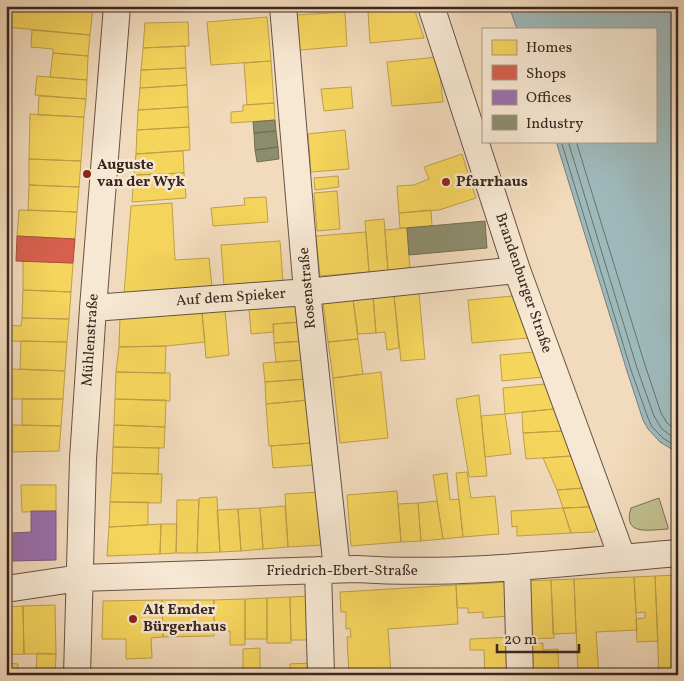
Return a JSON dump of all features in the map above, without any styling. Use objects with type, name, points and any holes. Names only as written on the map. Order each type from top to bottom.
[{"type":"street","name":"Mühlenstraße","points":[[77,675],[83,459],[117,6]]},
{"type":"street","name":"Rosenstraße","points":[[282,6],[307,292],[327,570],[321,675]]},
{"type":"street","name":"Brandenburger Straße","points":[[431,6],[517,270],[622,557]]},
{"type":"street","name":"Auf dem Spieker","points":[[93,308],[307,292],[517,270]]},
{"type":"street","name":"Friedrich-Ebert-Straße","points":[[6,589],[80,578],[357,568],[398,571],[517,567],[569,564],[622,557],[678,553]]},
{"type":"street","points":[[517,567],[520,675]]},
{"type":"shaded area","points":[[659,498],[668,529],[639,529],[630,523],[631,508]]},
{"type":"water","points":[[509,6],[678,6],[678,453],[660,442],[648,429],[643,420],[556,142],[656,142],[656,28],[517,28]]},
{"type":"building: Homes","points":[[7,6],[93,7],[90,35],[6,27]]},
{"type":"building: Homes","points":[[414,8],[424,38],[370,43],[368,12]]},
{"type":"building: Homes","points":[[345,12],[347,46],[300,50],[296,15]]},
{"type":"building: Homes","points":[[267,17],[271,61],[211,65],[207,22]]},
{"type":"building: Homes","points":[[188,22],[189,46],[143,48],[145,23]]},
{"type":"building: Homes","points":[[32,30],[90,35],[88,56],[53,53],[53,49],[31,47]]},
{"type":"building: Homes","points":[[185,46],[186,68],[141,70],[143,48]]},
{"type":"building: Homes","points":[[53,53],[88,56],[87,80],[50,77]]},
{"type":"building: Homes","points":[[438,57],[443,102],[392,106],[387,62]]},
{"type":"building: Homes","points":[[271,61],[274,103],[247,105],[244,63]]},
{"type":"building: Homes","points":[[186,68],[187,85],[140,88],[141,70]]},
{"type":"building: Homes","points":[[37,76],[87,80],[86,99],[35,95]]},
{"type":"building: Homes","points":[[187,85],[188,107],[138,110],[140,88]]},
{"type":"building: Homes","points":[[351,87],[353,108],[324,111],[321,89]]},
{"type":"building: Homes","points":[[39,96],[86,99],[84,117],[38,115]]},
{"type":"building: Homes","points":[[274,103],[275,120],[231,123],[231,112],[243,111],[243,105]]},
{"type":"building: Homes","points":[[188,107],[189,127],[137,130],[138,110]]},
{"type":"building: Homes","points":[[30,114],[84,117],[81,161],[29,159]]},
{"type":"building: Homes","points":[[189,127],[190,150],[136,154],[137,130]]},
{"type":"building: Homes","points":[[345,130],[349,169],[311,172],[308,134]]},
{"type":"building: Homes","points":[[183,151],[184,173],[134,175],[136,154]]},
{"type":"building: Homes","name":"Pfarrhaus","points":[[462,154],[476,198],[439,210],[399,213],[397,186],[414,185],[429,179],[424,167]]},
{"type":"building: Homes","points":[[29,159],[81,161],[79,187],[29,185]]},
{"type":"building: Homes","points":[[184,173],[186,198],[132,202],[134,175]]},
{"type":"building: Homes","points":[[338,176],[339,187],[315,190],[314,178]]},
{"type":"building: Homes","points":[[29,185],[79,187],[77,212],[28,210]]},
{"type":"building: Homes","points":[[337,191],[340,229],[317,231],[314,193]]},
{"type":"building: Homes","points":[[266,197],[268,222],[213,226],[211,208],[245,205],[244,198]]},
{"type":"building: Homes","points":[[172,203],[175,260],[209,258],[212,286],[124,294],[131,206]]},
{"type":"building: Homes","points":[[19,210],[77,212],[75,239],[17,236]]},
{"type":"building: Homes","points":[[431,210],[432,226],[400,228],[399,213]]},
{"type":"building: Homes","points":[[384,219],[388,271],[369,272],[365,221]]},
{"type":"building: Homes","points":[[407,228],[410,269],[388,271],[385,230]]},
{"type":"building: Homes","points":[[366,232],[369,272],[320,276],[316,236]]},
{"type":"building: Homes","points":[[280,241],[283,282],[224,286],[221,245]]},
{"type":"building: Homes","points":[[23,261],[73,263],[71,292],[23,290]]},
{"type":"building: Homes","points":[[23,290],[71,292],[69,319],[22,318]]},
{"type":"building: Homes","points":[[419,293],[425,359],[401,361],[394,295]]},
{"type":"building: Homes","points":[[394,295],[399,348],[387,350],[385,332],[376,333],[373,297]]},
{"type":"building: Homes","points":[[513,296],[528,338],[472,343],[468,300]]},
{"type":"building: Homes","points":[[373,297],[376,333],[358,334],[353,299]]},
{"type":"building: Homes","points":[[353,299],[358,339],[328,342],[323,302]]},
{"type":"building: Homes","points":[[300,304],[301,322],[273,324],[274,332],[251,334],[249,308]]},
{"type":"building: Homes","points":[[225,310],[229,355],[206,358],[202,313]]},
{"type":"building: Homes","points":[[202,313],[205,342],[166,346],[119,347],[120,318]]},
{"type":"building: Homes","points":[[22,318],[69,319],[67,342],[6,341],[6,325],[21,326]]},
{"type":"building: Homes","points":[[301,322],[303,341],[274,343],[273,324]]},
{"type":"building: Homes","points":[[358,339],[363,374],[333,378],[328,342]]},
{"type":"building: Homes","points":[[21,341],[67,342],[65,371],[20,369]]},
{"type":"building: Homes","points":[[303,341],[305,360],[276,362],[274,343]]},
{"type":"building: Homes","points":[[166,346],[165,373],[116,372],[119,347]]},
{"type":"building: Homes","points":[[534,352],[543,377],[502,381],[500,355]]},
{"type":"building: Homes","points":[[305,360],[306,379],[265,382],[263,363]]},
{"type":"building: Homes","points":[[10,369],[65,371],[63,399],[10,399]]},
{"type":"building: Homes","points":[[116,372],[170,373],[170,401],[115,399]]},
{"type":"building: Homes","points":[[381,372],[388,438],[340,443],[333,378]]},
{"type":"building: Homes","points":[[306,379],[308,400],[266,404],[265,382]]},
{"type":"building: Homes","points":[[545,384],[554,409],[505,414],[503,388]]},
{"type":"building: Homes","points":[[479,395],[487,476],[469,477],[456,399]]},
{"type":"building: Homes","points":[[22,399],[63,399],[61,426],[22,425]]},
{"type":"building: Homes","points":[[115,399],[166,400],[165,427],[114,425]]},
{"type":"building: Homes","points":[[308,400],[312,443],[269,446],[266,404]]},
{"type":"building: Homes","points":[[554,409],[562,431],[523,433],[522,412]]},
{"type":"building: Homes","points":[[505,414],[511,454],[485,457],[481,416]]},
{"type":"building: Homes","points":[[12,425],[61,426],[59,451],[12,452]]},
{"type":"building: Homes","points":[[114,425],[165,427],[164,448],[113,447]]},
{"type":"building: Homes","points":[[562,431],[571,456],[526,459],[523,433]]},
{"type":"building: Homes","points":[[312,443],[314,465],[273,468],[271,446]]},
{"type":"building: Homes","points":[[113,447],[159,448],[158,474],[112,473]]},
{"type":"building: Homes","points":[[571,456],[583,488],[557,490],[543,458]]},
{"type":"building: Homes","points":[[467,472],[471,498],[495,496],[499,534],[463,537],[456,473]]},
{"type":"building: Homes","points":[[112,473],[162,474],[161,503],[110,502]]},
{"type":"building: Homes","points":[[447,473],[450,500],[459,499],[463,537],[443,539],[433,475]]},
{"type":"building: Homes","points":[[21,485],[56,485],[56,511],[22,512]]},
{"type":"building: Homes","points":[[583,488],[589,507],[563,508],[557,490]]},
{"type":"building: Homes","points":[[397,491],[401,542],[351,546],[347,495]]},
{"type":"building: Homes","points":[[320,492],[323,545],[288,547],[285,494]]},
{"type":"building: Homes","points":[[217,497],[220,552],[197,553],[199,498]]},
{"type":"building: Homes","points":[[177,500],[199,500],[197,553],[176,553]]},
{"type":"building: Homes","points":[[437,501],[443,539],[421,541],[418,503]]},
{"type":"building: Homes","points":[[110,502],[148,502],[148,525],[109,527]]},
{"type":"building: Homes","points":[[418,503],[421,541],[401,542],[398,504]]},
{"type":"building: Homes","points":[[285,506],[288,547],[263,549],[260,508]]},
{"type":"building: Homes","points":[[589,507],[598,526],[594,532],[571,533],[563,508]]},
{"type":"building: Homes","points":[[260,508],[263,549],[241,551],[238,509]]},
{"type":"building: Homes","points":[[563,508],[571,533],[517,536],[517,526],[512,527],[511,511]]},
{"type":"building: Homes","points":[[238,509],[241,551],[220,552],[217,510]]},
{"type":"building: Homes","points":[[161,524],[177,524],[176,553],[160,554]]},
{"type":"building: Homes","points":[[161,524],[160,554],[107,556],[109,527]]},
{"type":"building: Homes","points":[[6,533],[11,533],[12,561],[6,561]]},
{"type":"building: Homes","points":[[678,575],[678,675],[659,675],[655,576]]},
{"type":"building: Homes","points":[[655,576],[658,641],[637,642],[636,619],[645,618],[645,612],[636,613],[634,577]]},
{"type":"building: Homes","points":[[634,577],[637,630],[596,632],[599,675],[578,675],[574,579]]},
{"type":"building: Homes","points":[[574,579],[576,633],[553,634],[551,580]]},
{"type":"building: Homes","points":[[551,580],[554,638],[528,639],[525,581]]},
{"type":"building: Homes","points":[[508,582],[509,616],[483,618],[483,612],[468,613],[468,608],[457,608],[456,585]]},
{"type":"building: Homes","points":[[456,585],[458,624],[388,629],[391,675],[349,675],[347,637],[351,637],[350,628],[346,629],[346,612],[341,612],[340,592]]},
{"type":"building: Homes","points":[[310,596],[311,640],[291,640],[290,597]]},
{"type":"building: Homes","points":[[290,597],[291,643],[267,643],[267,598]]},
{"type":"building: Homes","points":[[267,598],[267,639],[245,639],[245,599]]},
{"type":"building: Homes","points":[[245,599],[245,645],[230,645],[230,631],[214,631],[214,600]]},
{"type":"building: Homes","name":"Alt Emder Bürgerhaus","points":[[162,600],[163,637],[151,638],[152,658],[126,659],[126,639],[102,639],[103,601]]},
{"type":"building: Homes","points":[[162,600],[214,600],[214,636],[163,637]]},
{"type":"building: Homes","points":[[55,605],[56,654],[24,654],[23,606]]},
{"type":"building: Homes","points":[[23,606],[24,654],[6,655],[6,607]]},
{"type":"building: Homes","points":[[512,637],[514,675],[485,675],[484,650],[470,650],[470,639]]},
{"type":"building: Homes","points":[[543,643],[543,650],[558,649],[559,675],[529,675],[528,644]]},
{"type":"building: Homes","points":[[260,648],[260,675],[243,675],[243,649]]},
{"type":"building: Homes","points":[[37,653],[56,654],[55,675],[36,675]]},
{"type":"building: Homes","points":[[6,663],[18,664],[17,675],[6,675]]},
{"type":"building: Homes","points":[[310,663],[310,675],[290,675],[290,664]]},
{"type":"building: Shops","points":[[17,236],[75,239],[73,263],[16,261]]},
{"type":"building: Offices","points":[[31,511],[56,511],[56,560],[12,561],[11,533],[31,532]]},
{"type":"building: Industry","points":[[275,120],[276,131],[254,133],[253,122]]},
{"type":"building: Industry","points":[[276,131],[278,147],[255,150],[254,133]]},
{"type":"building: Industry","points":[[278,147],[279,159],[257,162],[255,150]]},
{"type":"building: Industry","points":[[485,221],[487,248],[409,255],[407,228]]},
{"type":"place","name":"Auguste van der Wyk","points":[[87,174]]},
{"type":"place","name":"Pfarrhaus","points":[[446,182]]},
{"type":"place","name":"Alt Emder Bürgerhaus","points":[[133,619]]}]
